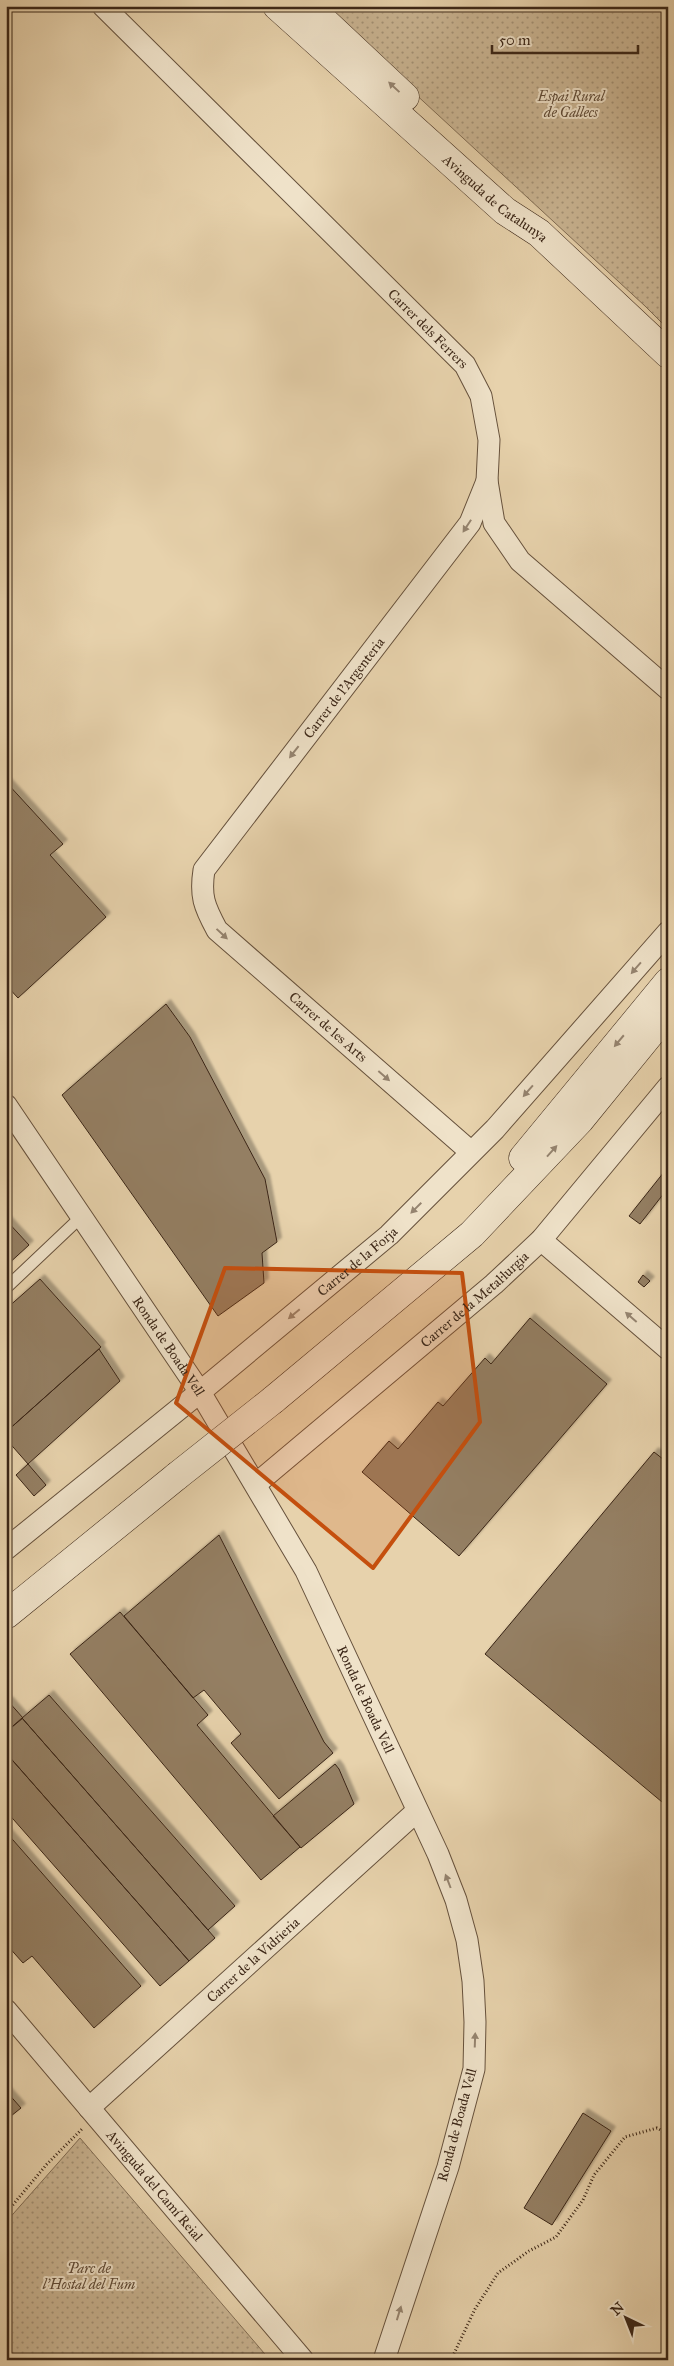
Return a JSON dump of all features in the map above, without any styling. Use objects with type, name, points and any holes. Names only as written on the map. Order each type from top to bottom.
[{"type":"street","name":"Carrer dels Ferrers","points":[[103,6],[464,365],[480,396],[486,422],[489,440],[487,481],[494,523],[520,561],[668,689]]},
{"type":"street","points":[[262,6],[375,110],[440,154]]},
{"type":"street","name":"Avinguda de Catalunya","points":[[277,6],[440,154],[506,211],[539,233]]},
{"type":"street","points":[[294,6],[356,51]]},
{"type":"street","name":"Avinguda de Catalunya","points":[[308,6],[515,201],[539,233]]},
{"type":"street","points":[[539,233],[668,354]]},
{"type":"street","points":[[579,269],[594,299],[668,374]]},
{"type":"street","name":"Carrer de l'Argenteria","points":[[201,892],[204,870],[470,523],[487,481]]},
{"type":"street","name":"Carrer de les Arts","points":[[201,892],[208,915],[217,930],[471,1152]]},
{"type":"street","name":"Carrer de la Forja","points":[[6,1549],[200,1392],[389,1235],[495,1128],[668,932]]},
{"type":"street","points":[[416,1282],[505,1180],[668,982]]},
{"type":"street","points":[[6,1615],[273,1400],[472,1234],[580,1120],[668,1012]]},
{"type":"street","name":"Carrer de la Metal·lurgia","points":[[256,1484],[494,1284],[541,1240],[668,1087]]},
{"type":"street","name":"Ronda de Boada Vell","points":[[6,1105],[200,1392],[306,1571],[456,1900],[467,1940],[473,1981],[476,2022],[474,2069],[448,2167],[384,2360]]},
{"type":"street","points":[[541,1240],[668,1349]]},
{"type":"street","name":"Carrer de la Vidrieria","points":[[92,2111],[417,1811]]},
{"type":"street","name":"Avinguda del Camí Reial","points":[[6,2010],[303,2360]]},
{"type":"lane","points":[[6,1288],[82,1216]]},
{"type":"path","points":[[6,2213],[92,2111]]},
{"type":"path","points":[[451,2360],[476,2309],[498,2273],[529,2251],[556,2237],[583,2200],[594,2175],[625,2137],[658,2128],[668,2134]]},
{"type":"highlighted area","points":[[225,1268],[462,1273],[480,1422],[373,1568],[176,1403]]},
{"type":"green space","name":"Espai Rural de Gallecs","points":[[320,6],[668,6],[668,329],[645,306]]},
{"type":"green space","name":"Parc de l'Hostal del Fum","points":[[80,2138],[270,2360],[6,2360],[6,2222]]},
{"type":"building","points":[[6,782],[63,844],[50,855],[106,917],[18,998],[6,985]]},
{"type":"building","points":[[166,1004],[190,1037],[265,1179],[277,1242],[262,1253],[264,1283],[218,1316],[62,1095]]},
{"type":"building","points":[[668,1167],[668,1188],[640,1224],[629,1216]]},
{"type":"building","points":[[6,1220],[29,1245],[6,1266]]},
{"type":"building","points":[[643,1275],[650,1281],[644,1287],[638,1282]]},
{"type":"building","points":[[40,1279],[101,1347],[6,1432],[6,1309]]},
{"type":"building","points":[[530,1318],[607,1384],[459,1556],[362,1472],[389,1441],[398,1449],[438,1402],[443,1406],[485,1358],[491,1364]]},
{"type":"building","points":[[99,1349],[120,1381],[28,1464],[6,1439],[6,1432]]},
{"type":"building","points":[[654,1452],[668,1463],[668,1807],[485,1654]]},
{"type":"building","points":[[28,1464],[46,1485],[34,1496],[16,1475]]},
{"type":"building","points":[[219,1535],[324,1742],[333,1753],[279,1799],[231,1743],[241,1734],[204,1690],[193,1698],[124,1616]]},
{"type":"building","points":[[120,1612],[208,1715],[197,1725],[300,1847],[261,1880],[70,1654]]},
{"type":"building","points":[[49,1695],[235,1906],[208,1930],[22,1718]]},
{"type":"building","points":[[8,1701],[23,1718],[6,1732],[6,1702]]},
{"type":"building","points":[[22,1718],[215,1938],[189,1961],[6,1753],[6,1732]]},
{"type":"building","points":[[6,1753],[189,1961],[160,1986],[6,1811]]},
{"type":"building","points":[[335,1764],[354,1804],[301,1848],[273,1816]]},
{"type":"building","points":[[6,1832],[141,1986],[94,2028],[32,1956],[23,1963],[6,1944]]},
{"type":"building","points":[[6,2091],[21,2108],[6,2120]]},
{"type":"building","points":[[583,2113],[611,2131],[552,2225],[524,2208]]}]
